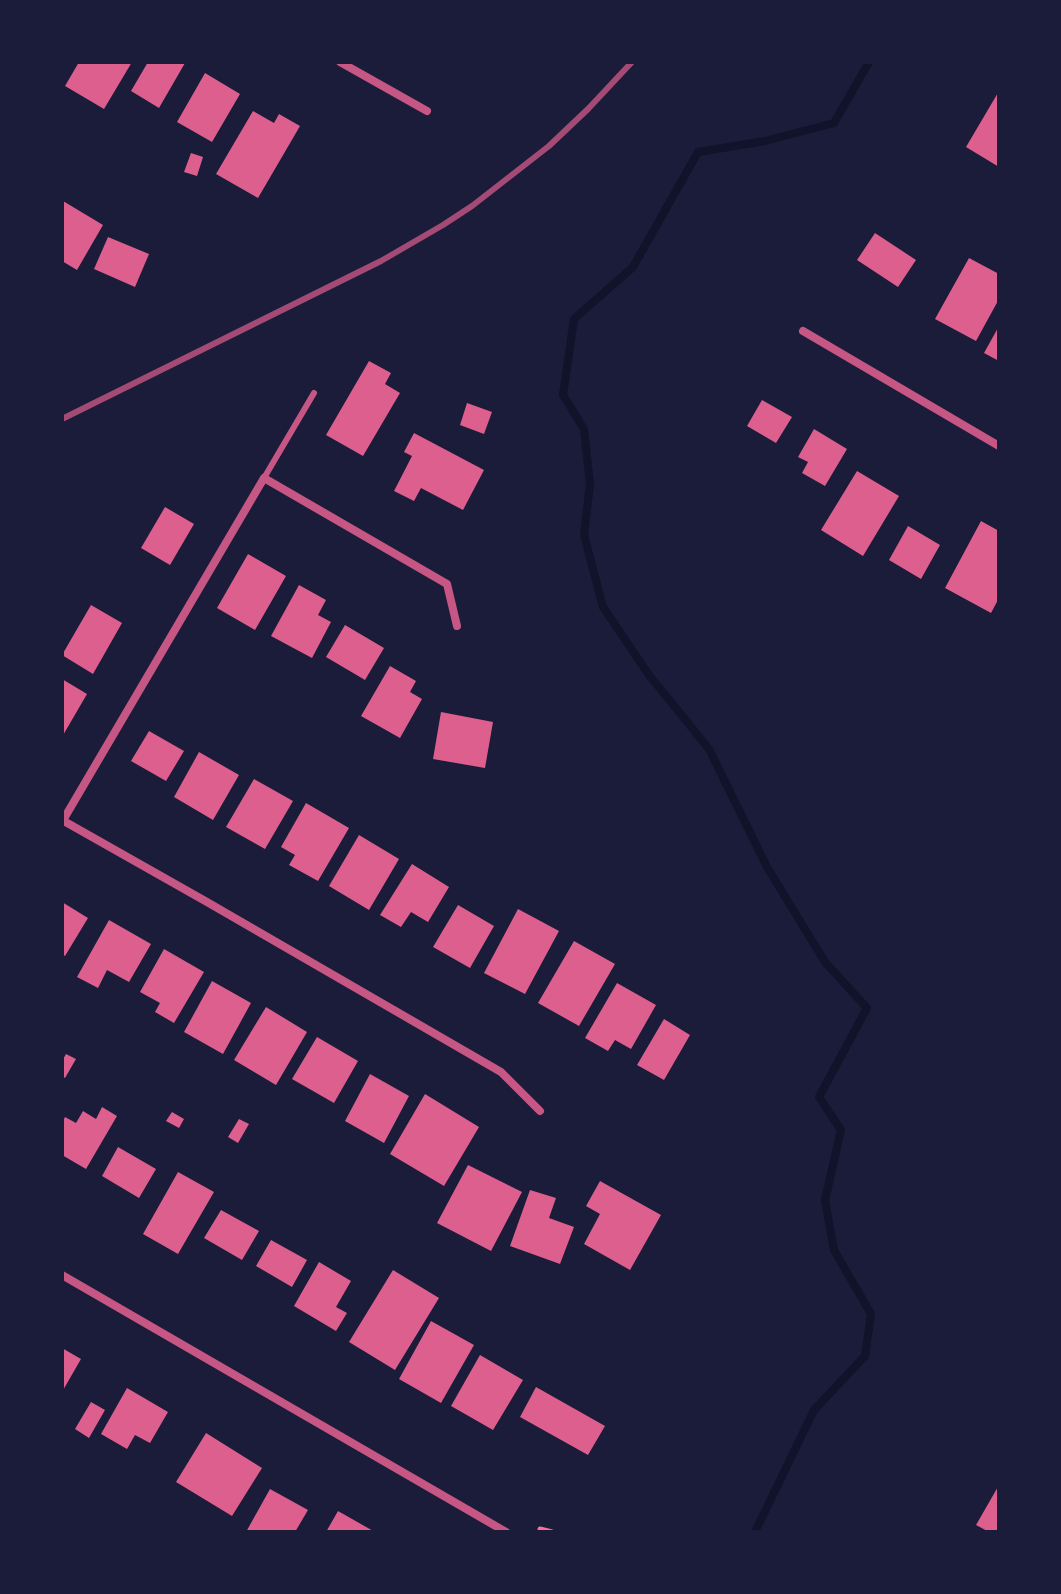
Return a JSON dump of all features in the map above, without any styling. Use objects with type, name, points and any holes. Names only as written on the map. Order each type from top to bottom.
[{"type":"street","points":[[340,62],[427,111]]},
{"type":"street","points":[[803,331],[999,446]]},
{"type":"street","points":[[457,626],[447,584],[264,478],[62,821],[501,1072],[540,1111]]},
{"type":"street","points":[[62,1275],[506,1532]]},
{"type":"lane","points":[[264,478],[314,393]]},
{"type":"path","points":[[540,1529],[552,1532]]},
{"type":"building","points":[[79,62],[132,62],[104,109],[65,86]]},
{"type":"building","points":[[148,62],[185,63],[159,108],[131,91]]},
{"type":"building","points":[[205,73],[240,94],[212,142],[177,122]]},
{"type":"building","points":[[999,91],[999,167],[966,147]]},
{"type":"building","points":[[253,111],[274,123],[279,114],[300,126],[258,198],[216,174]]},
{"type":"building","points":[[191,153],[203,157],[197,176],[184,172]]},
{"type":"building","points":[[63,201],[103,225],[77,270],[62,261]]},
{"type":"building","points":[[875,233],[916,260],[898,287],[857,260]]},
{"type":"building","points":[[108,237],[149,254],[135,287],[94,269]]},
{"type":"building","points":[[969,258],[999,274],[999,299],[976,341],[935,319]]},
{"type":"building","points":[[999,326],[999,361],[984,353]]},
{"type":"building","points":[[369,361],[391,373],[385,384],[400,393],[363,456],[326,435]]},
{"type":"building","points":[[762,400],[792,417],[776,443],[747,426]]},
{"type":"building","points":[[467,403],[492,412],[484,434],[460,425]]},
{"type":"building","points":[[814,429],[847,449],[825,486],[802,473],[808,462],[798,457]]},
{"type":"building","points":[[414,433],[484,470],[463,510],[421,488],[414,501],[394,491],[412,456],[404,452]]},
{"type":"building","points":[[857,471],[899,496],[863,556],[821,530]]},
{"type":"building","points":[[165,507],[194,524],[170,565],[141,548]]},
{"type":"building","points":[[981,521],[999,531],[999,598],[991,613],[945,588]]},
{"type":"building","points":[[908,526],[940,545],[921,579],[889,560]]},
{"type":"building","points":[[248,554],[286,576],[255,630],[217,608]]},
{"type":"building","points":[[299,585],[326,600],[318,615],[331,622],[312,658],[271,636]]},
{"type":"building","points":[[91,605],[122,623],[93,674],[62,655]]},
{"type":"building","points":[[345,625],[384,648],[365,680],[326,657]]},
{"type":"building","points":[[390,666],[416,681],[410,692],[422,699],[400,738],[361,716]]},
{"type":"building","points":[[62,679],[87,694],[62,737]]},
{"type":"building","points":[[441,712],[493,722],[485,768],[433,759]]},
{"type":"building","points":[[149,731],[184,751],[166,781],[131,761]]},
{"type":"building","points":[[199,752],[239,775],[213,820],[174,797]]},
{"type":"building","points":[[254,779],[293,801],[265,849],[226,827]]},
{"type":"building","points":[[306,803],[349,828],[318,881],[289,865],[295,855],[281,847]]},
{"type":"building","points":[[359,835],[399,859],[369,910],[329,886]]},
{"type":"building","points":[[412,864],[449,887],[428,922],[411,912],[401,927],[380,915]]},
{"type":"building","points":[[62,902],[88,918],[65,956],[62,954]]},
{"type":"building","points":[[458,905],[494,926],[470,968],[433,947]]},
{"type":"building","points":[[518,909],[559,931],[525,994],[484,973]]},
{"type":"building","points":[[109,920],[151,944],[129,982],[107,970],[98,988],[77,977]]},
{"type":"building","points":[[574,941],[615,964],[579,1026],[538,1003]]},
{"type":"building","points":[[164,949],[204,972],[174,1023],[155,1012],[160,1003],[140,992]]},
{"type":"building","points":[[212,981],[251,1003],[223,1054],[184,1032]]},
{"type":"building","points":[[617,983],[656,1005],[631,1049],[615,1040],[608,1051],[585,1038]]},
{"type":"building","points":[[266,1007],[307,1032],[276,1085],[234,1060]]},
{"type":"building","points":[[664,1019],[690,1035],[664,1080],[637,1065]]},
{"type":"building","points":[[317,1037],[358,1061],[334,1103],[292,1079]]},
{"type":"building","points":[[66,1054],[76,1059],[65,1078],[62,1076],[62,1061]]},
{"type":"building","points":[[370,1074],[409,1096],[384,1143],[345,1121]]},
{"type":"building","points":[[425,1094],[479,1127],[444,1186],[390,1154]]},
{"type":"building","points":[[102,1107],[117,1116],[86,1169],[62,1155],[62,1123],[65,1117],[76,1123],[83,1111],[96,1119]]},
{"type":"building","points":[[172,1112],[184,1119],[179,1128],[166,1121]]},
{"type":"building","points":[[239,1119],[249,1124],[238,1143],[228,1137]]},
{"type":"building","points":[[118,1147],[156,1169],[139,1198],[102,1176]]},
{"type":"building","points":[[468,1165],[522,1192],[491,1251],[437,1223]]},
{"type":"building","points":[[178,1172],[214,1192],[178,1254],[143,1234]]},
{"type":"building","points":[[600,1181],[661,1215],[630,1270],[584,1244],[600,1214],[586,1206]]},
{"type":"building","points":[[530,1190],[556,1198],[549,1218],[574,1227],[560,1264],[510,1246]]},
{"type":"building","points":[[221,1210],[259,1231],[242,1260],[204,1238]]},
{"type":"building","points":[[271,1240],[307,1260],[292,1287],[256,1266]]},
{"type":"building","points":[[319,1262],[351,1281],[336,1307],[347,1313],[336,1331],[294,1306]]},
{"type":"building","points":[[393,1270],[439,1298],[395,1370],[349,1342]]},
{"type":"building","points":[[431,1321],[474,1345],[441,1403],[399,1379]]},
{"type":"building","points":[[62,1348],[81,1359],[62,1392]]},
{"type":"building","points":[[480,1355],[523,1380],[493,1430],[451,1406]]},
{"type":"building","points":[[536,1387],[605,1426],[588,1455],[520,1417]]},
{"type":"building","points":[[127,1388],[168,1412],[150,1443],[135,1435],[127,1449],[101,1434]]},
{"type":"building","points":[[91,1402],[105,1410],[89,1438],[75,1429]]},
{"type":"building","points":[[206,1433],[262,1468],[232,1516],[176,1482]]},
{"type":"building","points":[[999,1485],[999,1532],[989,1532],[976,1525]]},
{"type":"building","points":[[270,1489],[308,1510],[295,1532],[246,1532]]},
{"type":"building","points":[[338,1511],[375,1532],[326,1532]]},
{"type":"waterway","points":[[755,1532],[814,1410],[865,1356],[871,1314],[834,1250],[825,1200],[841,1130],[819,1097],[867,1008],[825,962],[767,867],[709,749],[649,675],[603,607],[584,535],[590,484],[584,429],[563,395],[574,319],[633,267],[698,152],[765,141],[834,123],[869,62]]},
{"type":"railway","points":[[62,419],[381,261],[443,225],[549,146],[632,62]]}]
